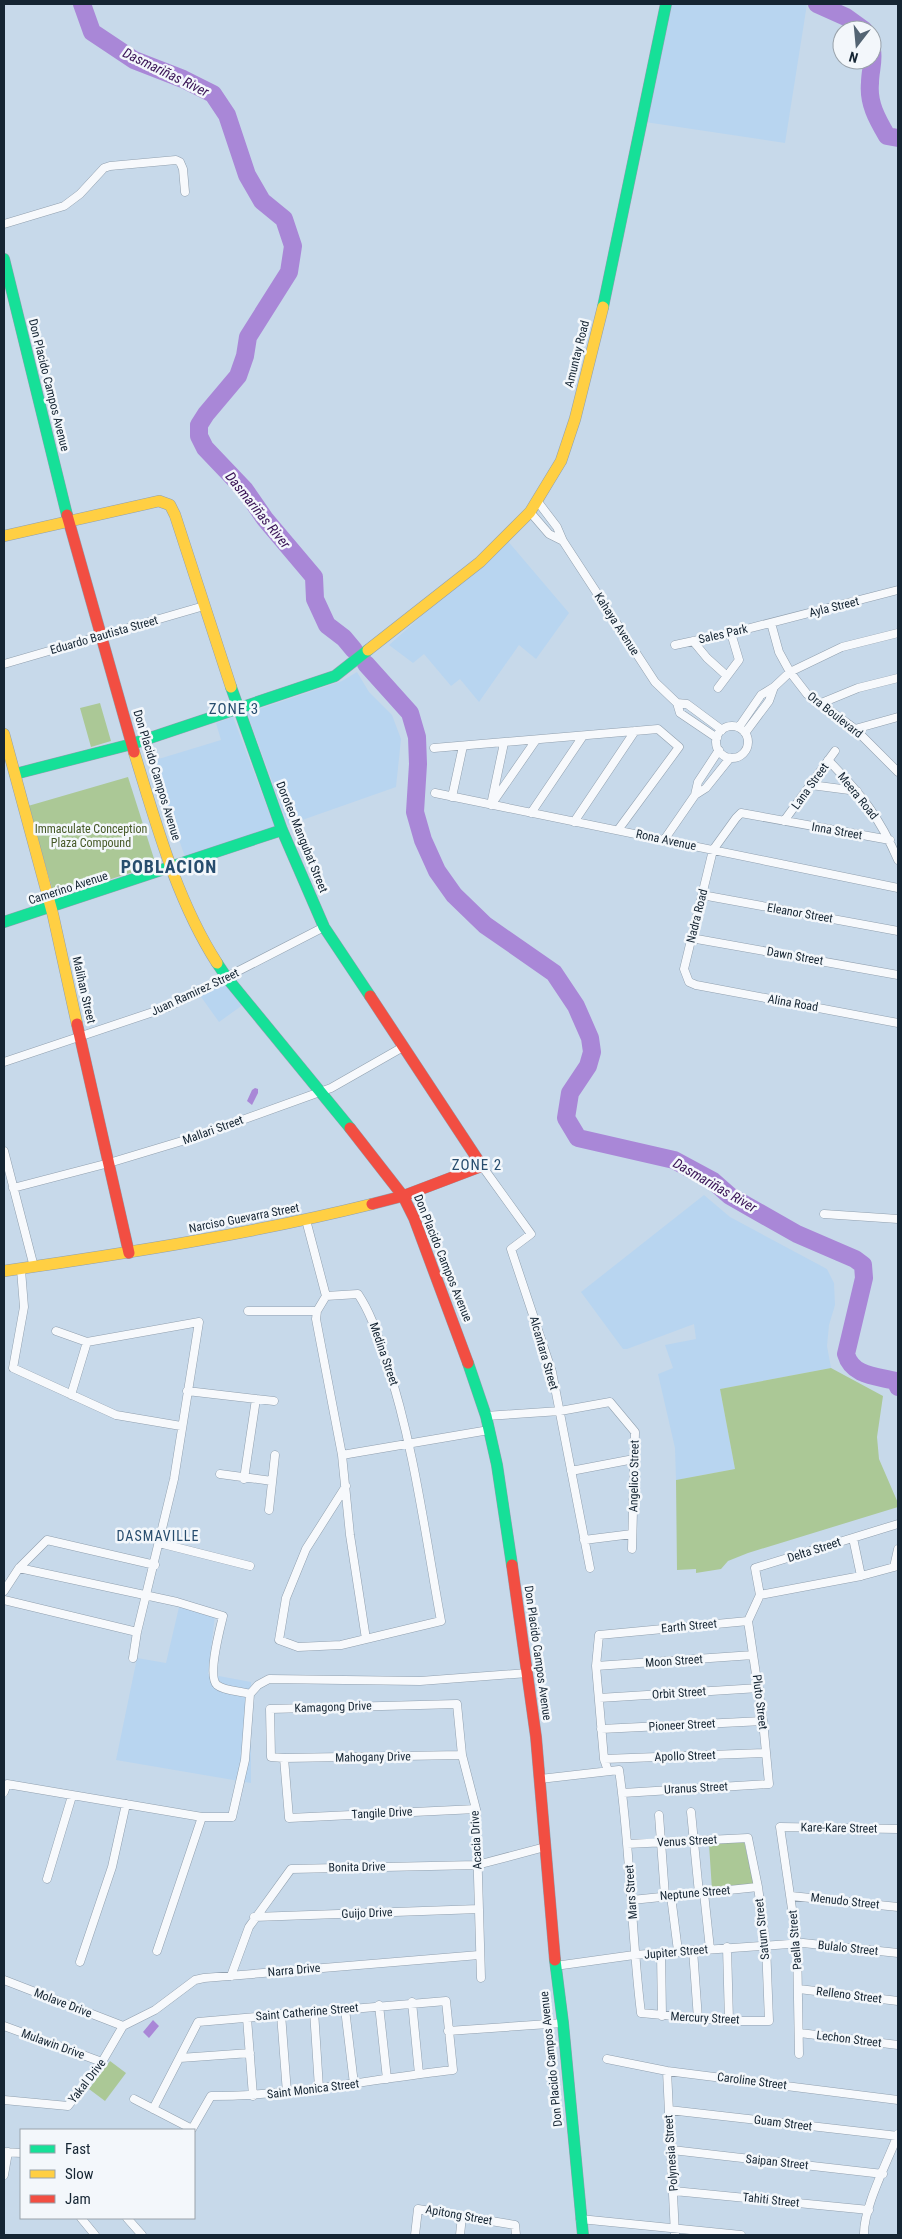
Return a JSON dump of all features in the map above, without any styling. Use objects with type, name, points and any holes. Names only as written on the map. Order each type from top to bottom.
[{"type":"street","name":"Amuntay Road","points":[[15,774],[132,744],[335,676],[480,562],[530,512],[538,502],[561,461],[577,410],[608,288],[666,4]]},
{"type":"street","points":[[4,224],[64,206],[80,194],[104,168],[110,166],[176,160],[180,162],[183,169],[185,192]]},
{"type":"street","name":"Don Placido Campos Avenue","points":[[4,259],[68,521],[100,635],[132,744],[172,868],[191,914],[215,961],[227,978],[322,1091],[403,1196],[456,1327],[486,1416],[497,1465],[528,1673],[540,1779],[555,1966],[563,2022],[583,2235]]},
{"type":"street","name":"Doroteo Mangubat Street","points":[[68,521],[159,501],[166,502],[175,515],[238,709],[282,830],[324,927],[482,1166],[531,1234]]},
{"type":"street","name":"Kahaya Avenue","points":[[538,502],[557,527],[563,541],[655,682],[677,703],[680,712],[717,738]]},
{"type":"street","name":"Kahaya Avenue","points":[[530,512],[549,534],[563,541]]},
{"type":"street","points":[[4,536],[68,521]]},
{"type":"street","name":"Ayla Street","points":[[771,623],[898,590]]},
{"type":"street","name":"Eduardo Bautista Street","points":[[4,664],[204,606]]},
{"type":"street","name":"Sales Park","points":[[675,645],[771,623]]},
{"type":"street","name":"Ora Boulevard","points":[[771,623],[779,652],[790,672],[807,694],[855,729],[895,762],[898,772]]},
{"type":"street","points":[[718,688],[739,660],[730,633]]},
{"type":"street","points":[[739,727],[761,695],[774,687],[790,672],[819,656],[842,647],[898,633]]},
{"type":"street","points":[[693,641],[707,658],[727,676]]},
{"type":"street","points":[[819,704],[858,688],[898,678]]},
{"type":"street","points":[[746,732],[769,701],[774,687]]},
{"type":"street","name":"Kahaya Avenue","points":[[677,703],[687,704],[722,730]]},
{"type":"street","points":[[855,729],[898,717]]},
{"type":"street","points":[[664,840],[695,795],[698,782],[719,750],[717,738],[722,730],[730,726],[739,727],[746,732],[747,748],[740,756],[730,758],[706,788],[695,795]]},
{"type":"street","points":[[434,748],[658,729],[679,747],[618,830]]},
{"type":"street","points":[[574,822],[635,731]]},
{"type":"street","name":"Malihan Street","points":[[4,734],[51,908],[129,1253]]},
{"type":"street","points":[[531,813],[583,736]]},
{"type":"street","points":[[491,804],[536,740]]},
{"type":"street","points":[[491,804],[504,743]]},
{"type":"street","points":[[452,796],[462,746]]},
{"type":"street","points":[[719,750],[730,758]]},
{"type":"street","name":"Lana Street","points":[[713,850],[741,814],[784,821],[835,751]]},
{"type":"street","name":"Meera Road","points":[[828,760],[876,814],[898,860]]},
{"type":"street","points":[[810,785],[857,791]]},
{"type":"street","name":"Rona Avenue","points":[[435,793],[898,888]]},
{"type":"street","name":"Inna Street","points":[[784,821],[890,840]]},
{"type":"street","name":"Camerino Avenue","points":[[4,922],[172,868],[282,830]]},
{"type":"street","name":"Nadra Road","points":[[689,982],[684,969],[713,850]]},
{"type":"street","name":"Eleanor Street","points":[[702,895],[898,931]]},
{"type":"street","name":"Juan Ramirez Street","points":[[4,1062],[81,1038],[168,1007],[324,927]]},
{"type":"street","name":"Dawn Street","points":[[691,938],[898,975]]},
{"type":"street","name":"Alina Road","points":[[689,982],[696,985],[898,1023]]},
{"type":"street","name":"Mallari Street","points":[[13,1188],[109,1163],[192,1138],[331,1088],[403,1047]]},
{"type":"street","points":[[4,1151],[34,1268]]},
{"type":"street","name":"Narciso Guevarra Street","points":[[4,1271],[129,1253],[306,1220],[403,1196],[482,1166]]},
{"type":"street","points":[[824,1214],[898,1219]]},
{"type":"street","points":[[306,1220],[326,1296],[316,1310],[316,1319],[342,1455],[350,1535],[366,1639]]},
{"type":"street","name":"Alcantara Street","points":[[531,1234],[511,1249],[552,1372],[560,1411]]},
{"type":"street","points":[[21,1270],[24,1307],[13,1368],[116,1416],[181,1426]]},
{"type":"street","name":"Medina Street","points":[[326,1296],[358,1294],[370,1312],[398,1397],[410,1444]]},
{"type":"street","points":[[248,1311],[316,1310]]},
{"type":"street","points":[[56,1331],[87,1342],[199,1322],[174,1479],[155,1565],[137,1632],[133,1658]]},
{"type":"street","points":[[72,1395],[87,1342]]},
{"type":"street","points":[[187,1391],[274,1401]]},
{"type":"street","points":[[244,1479],[256,1399]]},
{"type":"street","name":"Angelico Street","points":[[560,1411],[610,1402],[635,1432],[632,1549]]},
{"type":"street","points":[[486,1416],[560,1411],[590,1568]]},
{"type":"street","points":[[342,1455],[489,1430]]},
{"type":"street","points":[[346,1486],[306,1549],[286,1598],[279,1640],[298,1647],[341,1645],[441,1621],[410,1444]]},
{"type":"street","points":[[268,1510],[276,1455]]},
{"type":"street","points":[[571,1471],[634,1459]]},
{"type":"street","points":[[220,1474],[244,1479],[272,1481]]},
{"type":"street","name":"Delta Street","points":[[760,1595],[755,1568],[898,1524]]},
{"type":"street","points":[[584,1540],[632,1534]]},
{"type":"street","points":[[852,1538],[861,1576]]},
{"type":"street","points":[[4,1591],[19,1568],[47,1540],[155,1565]]},
{"type":"street","points":[[159,1543],[250,1566]]},
{"type":"street","points":[[748,1621],[760,1595],[861,1576],[896,1566],[898,1549]]},
{"type":"street","points":[[19,1568],[177,1602],[223,1616],[213,1668],[213,1678],[216,1684],[224,1688],[250,1694]]},
{"type":"street","points":[[4,1600],[137,1632]]},
{"type":"street","name":"Pluto Street","points":[[748,1621],[759,1688],[769,1784]]},
{"type":"street","name":"Earth Street","points":[[608,1771],[604,1759],[596,1666],[599,1635],[748,1621]]},
{"type":"street","name":"Moon Street","points":[[596,1666],[753,1656]]},
{"type":"street","points":[[4,1792],[7,1784],[202,1817],[232,1817],[245,1760],[250,1694],[258,1685],[269,1679],[420,1681],[528,1673]]},
{"type":"street","name":"Orbit Street","points":[[599,1698],[759,1688]]},
{"type":"street","name":"Acacia Drive","points":[[457,1704],[462,1755],[476,1808],[481,1978]]},
{"type":"street","name":"Kamagong Drive","points":[[284,1758],[271,1756],[270,1709],[457,1704]]},
{"type":"street","name":"Pioneer Street","points":[[601,1729],[763,1721]]},
{"type":"street","name":"Apollo Street","points":[[604,1759],[765,1753]]},
{"type":"street","name":"Mahogany Drive","points":[[284,1758],[462,1755]]},
{"type":"street","name":"Tangile Drive","points":[[284,1758],[289,1818],[476,1808]]},
{"type":"street","name":"Mars Street","points":[[608,1771],[620,1770],[623,1792],[632,1900],[634,1955],[641,2014]]},
{"type":"street","points":[[540,1779],[608,1771]]},
{"type":"street","name":"Uranus Street","points":[[623,1792],[769,1784]]},
{"type":"street","points":[[47,1879],[72,1796]]},
{"type":"street","points":[[80,1962],[112,1867],[126,1804]]},
{"type":"street","points":[[690,1812],[710,1949]]},
{"type":"street","points":[[659,1815],[668,1896],[678,1951]]},
{"type":"street","points":[[157,1952],[202,1817]]},
{"type":"street","name":"Kare-Kare Street","points":[[780,1827],[898,1829]]},
{"type":"street","name":"Paella Street","points":[[780,1827],[797,1943],[800,1989],[799,2054]]},
{"type":"street","name":"Venus Street","points":[[627,1844],[748,1838]]},
{"type":"street","name":"Saturn Street","points":[[748,1838],[758,1887],[766,1945],[769,2021]]},
{"type":"street","name":"Bonita Drive","points":[[231,1976],[248,1927],[291,1869],[477,1865],[545,1847]]},
{"type":"street","name":"Neptune Street","points":[[632,1900],[758,1887]]},
{"type":"street","name":"Menudo Street","points":[[791,1896],[898,1907]]},
{"type":"street","name":"Guijo Drive","points":[[254,1917],[479,1909]]},
{"type":"street","name":"Jupiter Street","points":[[555,1966],[634,1955],[797,1943]]},
{"type":"street","name":"Bulalo Street","points":[[797,1943],[898,1953]]},
{"type":"street","points":[[727,1947],[729,2021]]},
{"type":"street","points":[[693,1950],[698,2019]]},
{"type":"street","points":[[661,1953],[662,2016]]},
{"type":"street","name":"Narra Drive","points":[[123,2026],[155,2010],[195,1980],[479,1955]]},
{"type":"street","name":"Molave Drive","points":[[4,1980],[123,2026]]},
{"type":"street","name":"Relleno Street","points":[[800,1989],[898,2001]]},
{"type":"street","name":"Saint Catherine Street","points":[[153,2109],[198,2022],[412,2002],[446,2001],[453,2070]]},
{"type":"street","points":[[412,2002],[419,2074]]},
{"type":"street","points":[[379,2005],[387,2079]]},
{"type":"street","points":[[345,2008],[354,2084]]},
{"type":"street","points":[[314,2011],[320,2088]]},
{"type":"street","points":[[281,2014],[287,2093]]},
{"type":"street","name":"Mercury Street","points":[[641,2014],[729,2021],[769,2021]]},
{"type":"street","points":[[247,2018],[253,2096]]},
{"type":"street","points":[[448,2030],[563,2022]]},
{"type":"street","name":"Mulawin Drive","points":[[4,2026],[102,2062]]},
{"type":"street","name":"Yakal Drive","points":[[4,2100],[68,2106],[102,2062],[123,2026]]},
{"type":"street","name":"Lechon Street","points":[[800,2034],[898,2045]]},
{"type":"street","points":[[180,2058],[250,2053]]},
{"type":"street","name":"Caroline Street","points":[[607,2060],[667,2070],[898,2100]]},
{"type":"street","name":"Saint Monica Street","points":[[153,2109],[192,2129],[211,2096],[253,2096],[287,2093],[453,2070]]},
{"type":"street","name":"Polynesia Street","points":[[667,2070],[675,2231]]},
{"type":"street","points":[[134,2099],[153,2109]]},
{"type":"street","name":"Guam Street","points":[[668,2110],[898,2135]]},
{"type":"street","points":[[864,2235],[864,2227],[869,2210],[898,2135]]},
{"type":"street","name":"Saipan Street","points":[[672,2150],[883,2174]]},
{"type":"street","points":[[4,2175],[6,2152],[20,2153]]},
{"type":"street","name":"Tahiti Street","points":[[674,2191],[869,2210]]},
{"type":"street","name":"Apitong Street","points":[[415,2235],[418,2209],[515,2225],[516,2235]]},
{"type":"street","points":[[460,2235],[462,2216]]},
{"type":"street","points":[[82,2219],[95,2235]]},
{"type":"street","points":[[128,2219],[142,2235]]},
{"type":"street","points":[[580,2219],[675,2231],[741,2235]]},
{"type":"shaded area","points":[[672,4],[807,4],[785,143],[645,122]]},
{"type":"shaded area","points":[[507,540],[569,613],[536,659],[519,645],[479,702],[460,679],[451,686],[424,654],[413,663],[389,645]]},
{"type":"shaded area","points":[[357,672],[369,692],[392,715],[401,739],[396,787],[288,825],[247,713],[342,681]]},
{"type":"shaded area","points":[[233,717],[275,828],[185,857],[152,761],[221,740],[216,723]]},
{"type":"shaded area","points":[[225,980],[244,1004],[219,1022],[199,994]]},
{"type":"shaded area","points":[[258,1089],[258,1093],[252,1105],[247,1101],[252,1090]]},
{"type":"shaded area","points":[[704,1195],[730,1217],[827,1269],[834,1283],[835,1305],[829,1325],[827,1346],[831,1368],[720,1389],[735,1469],[676,1480],[675,1448],[658,1374],[673,1368],[665,1345],[696,1339],[694,1324],[623,1349],[581,1292]]},
{"type":"shaded area","points":[[179,1607],[215,1615],[208,1674],[251,1682],[251,1783],[116,1760],[137,1658],[166,1663]]},
{"type":"shaded area","points":[[153,2020],[159,2026],[149,2038],[143,2032]]},
{"type":"green space","points":[[100,703],[111,741],[91,747],[80,708]]},
{"type":"green space","name":"Immaculate Conception Plaza Compound","points":[[128,777],[156,865],[63,894],[53,891],[28,806]]},
{"type":"green space","points":[[831,1368],[883,1396],[877,1437],[879,1459],[898,1507],[748,1553],[728,1561],[721,1569],[696,1573],[696,1569],[677,1570],[676,1480],[735,1469],[720,1389]]},
{"type":"green space","points":[[744,1841],[754,1886],[712,1890],[709,1844]]},
{"type":"green space","points":[[110,2061],[126,2073],[105,2101],[89,2089]]},
{"type":"waterway","name":"Dasmariñas River","points":[[82,4],[92,32],[134,60],[183,79],[213,94],[227,115],[247,175],[262,201],[284,219],[293,246],[289,272],[248,337],[245,356],[238,376],[206,414],[199,425],[199,436],[205,448],[245,490],[265,519],[314,577],[315,599],[327,625],[344,638],[354,650]]},
{"type":"waterway","points":[[817,4],[850,20]]},
{"type":"waterway","points":[[871,70],[870,97],[877,117],[887,136],[898,138]]},
{"type":"waterway","name":"Dasmariñas River","points":[[366,664],[410,713],[417,737],[418,764],[415,812],[423,840],[437,871],[454,895],[485,925],[554,973],[576,1006],[590,1038],[592,1052],[588,1066],[570,1093],[566,1118],[578,1138],[674,1160],[713,1181],[730,1196],[797,1234],[855,1259],[863,1265],[864,1278],[846,1354],[849,1361],[859,1371],[896,1381],[898,1387]]},
{"type":"traffic: fast","points":[[603,307],[666,4]]},
{"type":"traffic: fast","points":[[4,259],[67,515]]},
{"type":"traffic: fast","points":[[15,774],[132,744],[335,676],[368,650]]},
{"type":"traffic: fast","points":[[231,687],[282,830],[324,927],[370,996]]},
{"type":"traffic: fast","points":[[4,922],[282,830]]},
{"type":"traffic: fast","points":[[217,963],[227,978],[350,1128]]},
{"type":"traffic: fast","points":[[468,1363],[486,1416],[497,1465],[512,1565]]},
{"type":"traffic: fast","points":[[555,1960],[563,2023],[583,2235]]},
{"type":"traffic: slow","points":[[368,650],[480,562],[530,512],[561,461],[575,419],[603,307]]},
{"type":"traffic: slow","points":[[4,536],[159,501],[170,505],[175,515],[231,687]]},
{"type":"traffic: slow","points":[[4,734],[53,915],[77,1024]]},
{"type":"traffic: slow","points":[[134,752],[168,860],[190,913],[217,963]]},
{"type":"traffic: slow","points":[[4,1271],[235,1234],[372,1204]]},
{"type":"traffic: jam","points":[[67,515],[134,752]]},
{"type":"traffic: jam","points":[[370,996],[482,1166],[403,1196],[372,1204]]},
{"type":"traffic: jam","points":[[77,1024],[129,1253]]},
{"type":"traffic: jam","points":[[350,1128],[403,1196],[414,1218],[468,1363]]},
{"type":"traffic: jam","points":[[512,1565],[536,1737],[555,1960]]},
{"type":"district","name":"ZONE 3","points":[[234,709]]},
{"type":"district","name":"POBLACION","points":[[169,867]]},
{"type":"district","name":"ZONE 2","points":[[477,1165]]},
{"type":"district","name":"DASMAVILLE","points":[[158,1536]]}]
